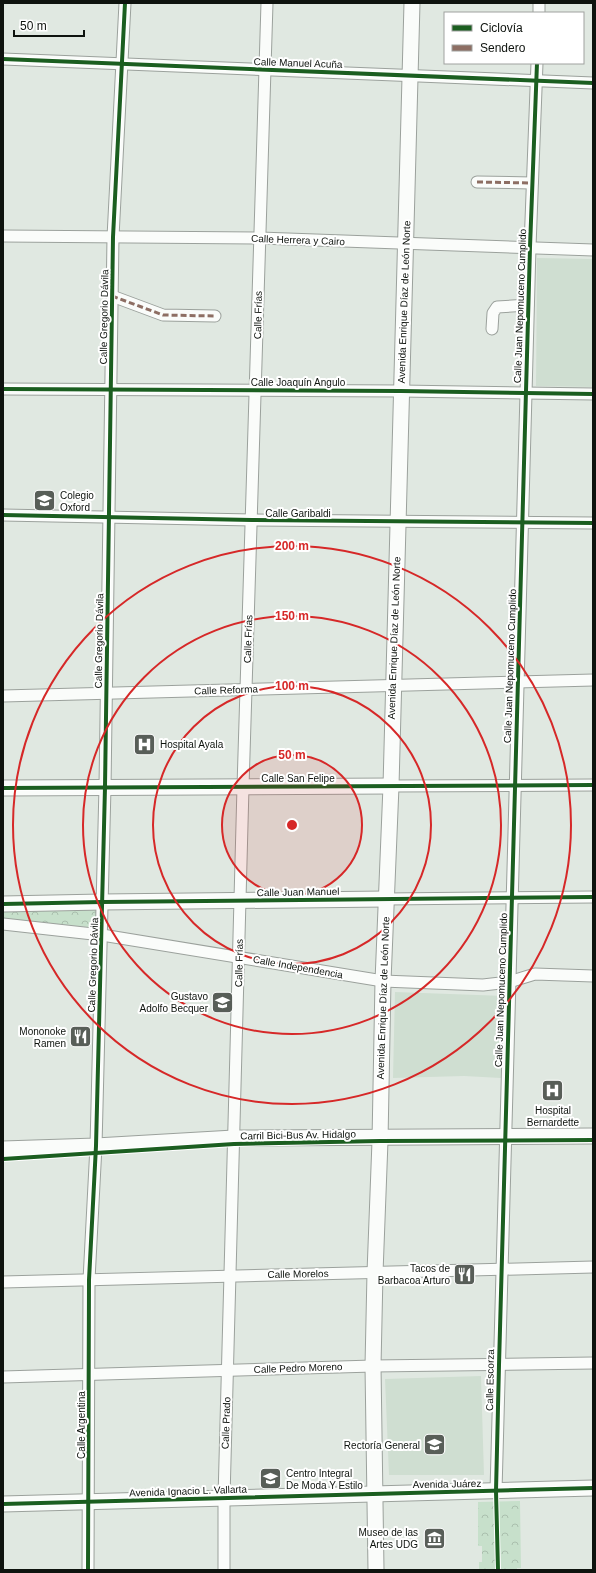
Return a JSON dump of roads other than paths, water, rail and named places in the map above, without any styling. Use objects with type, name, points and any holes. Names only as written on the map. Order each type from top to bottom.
[{"type":"main road","name":"Avenida Enrique Díaz de León Norte","points":[[376,1570],[373,1366],[375,1273],[412,3]]},
{"type":"main road","name":"Calle San Felipe","points":[[3,788],[390,786]]},
{"type":"main road","name":"Calle Juan Manuel","points":[[3,904],[386,899]]},
{"type":"main road","points":[[3,1149],[96,1146],[234,1138],[593,1136]]},
{"type":"main road","name":"Avenida Juárez","points":[[374,1494],[593,1488]]},
{"type":"main road","name":"Avenida Ignacio L. Vallarta","points":[[3,1504],[374,1494]]},
{"type":"street","name":"Calle Gregorio Dávila","points":[[89,1280],[96,1146],[102,935],[113,237],[125,3]]},
{"type":"street","name":"Calle Frías","points":[[230,1276],[243,787],[268,3]]},
{"type":"street","name":"Calle Manuel Acuña","points":[[3,59],[593,83]]},
{"type":"street","name":"Calle Juan Nepomuceno Cumplido","points":[[502,1270],[528,305],[537,64]]},
{"type":"street","points":[[477,182],[532,183]]},
{"type":"street","name":"Calle Herrera y Cairo","points":[[3,236],[260,238],[593,250]]},
{"type":"street","points":[[112,296],[163,316],[215,316]]},
{"type":"street","points":[[492,329],[493,312],[496,307],[528,305]]},
{"type":"street","name":"Calle Joaquín Angulo","points":[[3,389],[401,391],[593,394]]},
{"type":"street","name":"Calle Garibaldi","points":[[3,515],[252,520],[593,523]]},
{"type":"street","name":"Calle Reforma","points":[[3,696],[593,680]]},
{"type":"street","name":"Calle San Felipe","points":[[390,786],[593,785]]},
{"type":"street","name":"Calle Juan Manuel","points":[[386,899],[593,897]]},
{"type":"street","name":"Calle Independencia","points":[[3,924],[102,935],[383,981],[483,985],[509,982],[535,974],[593,976]]},
{"type":"street","name":"Calle Morelos","points":[[3,1282],[593,1267]]},
{"type":"street","name":"Calle Escorza","points":[[496,1491],[502,1270]]},
{"type":"street","name":"Calle Prado","points":[[224,1570],[224,1498],[230,1276]]},
{"type":"street","name":"Calle Argentina","points":[[88,1570],[89,1280]]},
{"type":"street","name":"Calle Pedro Moreno","points":[[3,1377],[373,1366],[593,1363]]},
{"type":"place","name":"Colegio Oxford","points":[[44,501]]},
{"type":"place","name":"Hospital Ayala","points":[[144,744]]},
{"type":"place","name":"Gustavo Adolfo Becquer","points":[[223,1002]]},
{"type":"place","name":"Mononoke Ramen","points":[[81,1037]]},
{"type":"place","name":"Hospital Bernardette","points":[[553,1090]]},
{"type":"place","name":"Tacos de Barbacoa Arturo","points":[[465,1274]]},
{"type":"place","name":"Rectoría General","points":[[435,1445]]},
{"type":"place","name":"Centro Integral De Moda Y Estilo","points":[[271,1479]]},
{"type":"place","name":"Museo de las Artes UDG","points":[[434,1538]]}]
